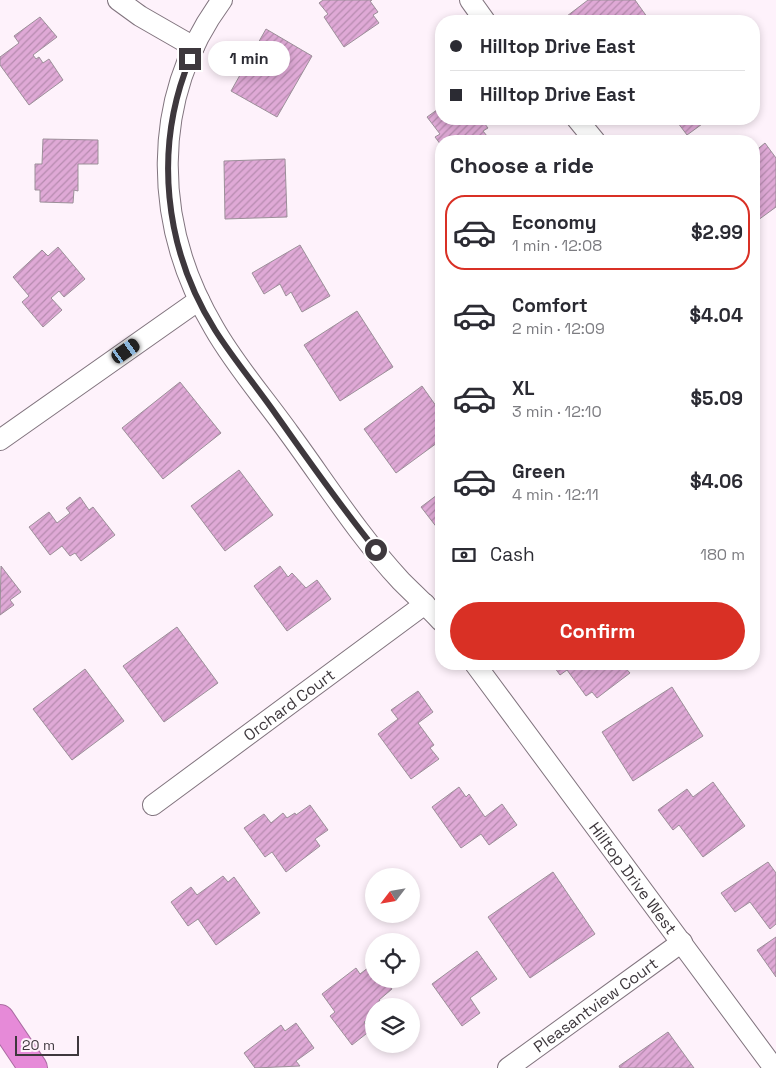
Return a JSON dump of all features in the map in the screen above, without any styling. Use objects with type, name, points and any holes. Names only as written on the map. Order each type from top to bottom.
[{"type":"highway","points":[[0,1019],[33,1068]]},
{"type":"street","points":[[118,0],[140,16],[194,47]]},
{"type":"street","points":[[222,0],[194,47],[182,76],[173,110],[167,170],[169,204],[176,238],[199,300],[230,354],[354,523],[400,580],[435,615]]},
{"type":"street","points":[[470,0],[480,15]]},
{"type":"street","points":[[582,125],[591,135]]},
{"type":"street","points":[[0,440],[199,300]]},
{"type":"street","name":"Orchard Court","points":[[153,805],[425,604]]},
{"type":"street","name":"Hilltop Drive West","points":[[480,670],[774,1068]]},
{"type":"street","name":"Pleasantview Court","points":[[508,1068],[682,942]]},
{"type":"building","points":[[323,0],[372,0],[370,1],[378,12],[373,15],[379,23],[344,47],[324,17],[328,14],[319,3]]},
{"type":"building","points":[[588,0],[635,0],[646,15],[568,15]]},
{"type":"building","points":[[40,17],[57,37],[33,55],[36,59],[39,57],[43,63],[49,59],[63,80],[29,105],[0,65],[0,57],[19,43],[14,36]]},
{"type":"building","points":[[266,29],[312,56],[277,117],[231,91]]},
{"type":"building","points":[[435,111],[435,125],[486,125],[488,128],[483,131],[486,135],[438,135],[440,134],[427,117]]},
{"type":"building","points":[[680,125],[701,125],[687,135]]},
{"type":"building","points":[[43,139],[98,140],[98,164],[78,164],[78,191],[74,190],[73,203],[40,202],[40,190],[35,190],[35,164],[42,164]]},
{"type":"building","points":[[765,143],[776,158],[776,207],[760,219],[760,147]]},
{"type":"building","points":[[285,159],[287,217],[225,219],[224,161]]},
{"type":"building","points":[[300,245],[330,296],[302,312],[291,292],[286,296],[280,284],[264,294],[252,273]]},
{"type":"building","points":[[58,247],[85,279],[64,297],[59,291],[51,298],[62,310],[43,327],[22,302],[29,296],[13,277],[42,250],[48,256]]},
{"type":"building","points":[[357,311],[393,367],[340,401],[304,345]]},
{"type":"building","points":[[180,382],[221,433],[163,479],[122,428]]},
{"type":"building","points":[[422,386],[435,404],[435,444],[396,473],[364,429]]},
{"type":"building","points":[[239,470],[273,515],[225,551],[191,506]]},
{"type":"building","points":[[435,496],[435,525],[421,507]]},
{"type":"building","points":[[80,497],[89,510],[93,507],[115,535],[81,561],[75,553],[70,556],[62,546],[50,555],[29,527],[49,512],[57,523],[70,513],[66,508]]},
{"type":"building","points":[[1,566],[21,592],[10,600],[14,605],[0,615]]},
{"type":"building","points":[[280,566],[288,577],[292,573],[306,588],[317,580],[331,599],[287,631],[254,586]]},
{"type":"building","points":[[177,627],[218,683],[164,722],[123,666]]},
{"type":"building","points":[[85,669],[124,721],[72,760],[33,709]]},
{"type":"building","points":[[556,670],[567,670],[560,675]]},
{"type":"building","points":[[567,670],[627,670],[630,673],[597,698],[592,692],[586,696]]},
{"type":"building","points":[[672,687],[703,736],[633,781],[602,732]]},
{"type":"building","points":[[418,691],[433,712],[418,723],[434,745],[430,748],[439,759],[411,779],[378,734],[398,719],[391,710]]},
{"type":"building","points":[[713,782],[745,826],[703,857],[679,825],[673,830],[658,810],[687,789],[693,797]]},
{"type":"building","points":[[459,787],[466,797],[469,794],[485,817],[502,804],[517,825],[489,845],[481,834],[461,848],[432,807]]},
{"type":"building","points":[[310,805],[328,830],[315,839],[320,846],[286,872],[272,852],[265,857],[244,828],[264,814],[271,823],[283,813],[287,818],[295,813],[296,815]]},
{"type":"building","points":[[768,862],[776,873],[776,924],[770,929],[750,902],[735,912],[721,893]]},
{"type":"building","points":[[553,872],[595,934],[530,978],[488,917]]},
{"type":"building","points":[[223,876],[228,882],[234,877],[260,913],[216,945],[198,919],[188,926],[171,902],[191,887],[197,895]]},
{"type":"building","points":[[776,937],[776,977],[757,950]]},
{"type":"building","points":[[477,951],[497,979],[470,998],[480,1013],[462,1026],[432,984]]},
{"type":"building","points":[[356,968],[360,974],[365,970],[365,988],[392,989],[381,998],[365,998],[365,1035],[352,1045],[330,1016],[335,1012],[322,994]]},
{"type":"building","points":[[296,1023],[314,1048],[296,1061],[300,1066],[255,1068],[244,1053],[281,1025],[285,1031]]},
{"type":"building","points":[[668,1032],[694,1068],[620,1068],[619,1066]]},
{"type":"route","points":[[190,59],[182,76],[173,110],[168,144],[167,170],[169,204],[184,265],[199,300],[230,354],[255,385],[354,523],[376,550]]}]
